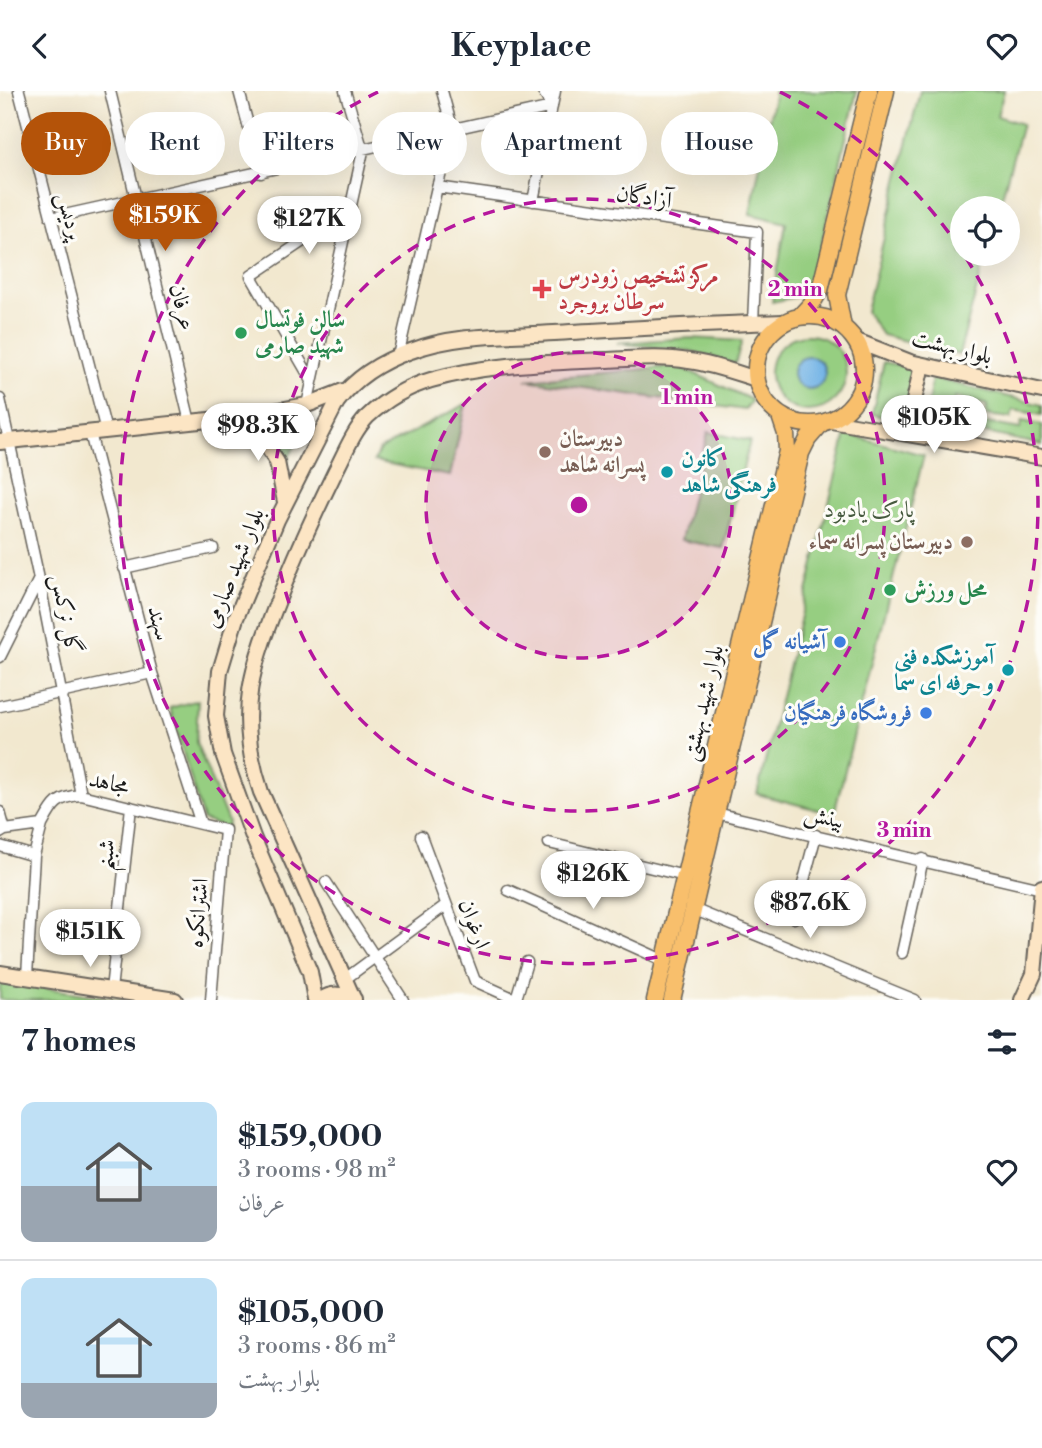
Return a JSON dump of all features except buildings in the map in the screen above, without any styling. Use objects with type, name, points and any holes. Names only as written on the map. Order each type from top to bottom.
[{"type":"main road","points":[[800,317],[820,290],[869,91]]},
{"type":"main road","points":[[843,327],[837,295],[886,91]]},
{"type":"main road","points":[[826,422],[853,404],[860,392],[864,365],[855,339],[843,327],[825,318],[800,317],[784,322],[770,332],[761,346],[756,362],[756,379],[764,400],[780,416],[807,425],[826,422],[907,432],[1042,457]]},
{"type":"main road","name":"بلوار شهید صارمی","points":[[315,1000],[302,952],[253,837],[229,771],[220,745],[216,716],[220,671],[230,634],[285,502],[337,402],[346,389],[362,377],[398,356],[432,344],[457,340],[784,322]]},
{"type":"main road","name":"بلوار بهشت","points":[[855,339],[910,362],[1042,391]]},
{"type":"main road","points":[[354,999],[261,792],[251,758],[247,715],[252,674],[262,639],[305,532],[355,434],[376,409],[410,388],[457,374],[500,368],[576,361],[656,358],[713,366],[756,379]]},
{"type":"main road","points":[[907,432],[922,365]]},
{"type":"main road","points":[[5,442],[247,416],[307,405],[346,389]]},
{"type":"main road","points":[[247,416],[277,462],[285,502]]},
{"type":"main road","name":"بلوار شهید بهشتی","points":[[655,1000],[787,451],[786,435],[780,416]]},
{"type":"main road","name":"بلوار شهید بهشتی","points":[[672,1000],[801,453],[808,439],[826,422]]},
{"type":"main road","points":[[1022,1000],[1038,975],[1042,888]]},
{"type":"main road","points":[[0,972],[175,1000]]},
{"type":"main road","points":[[321,1000],[332,994],[354,999]]},
{"type":"street","name":"پردیس","points":[[19,91],[106,431]]},
{"type":"street","name":"عرفان","points":[[110,91],[190,422]]},
{"type":"street","points":[[239,91],[245,112]]},
{"type":"street","points":[[307,405],[363,151],[345,91]]},
{"type":"street","points":[[442,91],[448,112]]},
{"type":"street","points":[[543,91],[552,107]]},
{"type":"street","points":[[533,201],[555,91]]},
{"type":"street","points":[[467,128],[552,107]]},
{"type":"street","points":[[358,152],[372,149]]},
{"type":"street","points":[[51,219],[252,175]]},
{"type":"street","points":[[398,356],[440,175]]},
{"type":"street","name":"آزادگان","points":[[437,187],[757,232],[753,323]]},
{"type":"street","points":[[312,381],[251,276],[349,210]]},
{"type":"street","name":"گل نرکس","points":[[0,399],[5,442],[39,579],[81,795]]},
{"type":"street","name":"سهند","points":[[0,706],[152,673],[90,433]]},
{"type":"street","points":[[124,568],[213,548]]},
{"type":"street","points":[[0,657],[39,579]]},
{"type":"street","points":[[152,673],[201,824]]},
{"type":"street","name":"مجاهد","points":[[42,825],[53,804],[66,796],[81,795],[225,830]]},
{"type":"street","name":"شبنم","points":[[111,990],[131,807]]},
{"type":"street","points":[[0,812],[2,832],[42,825],[34,856],[27,976]]},
{"type":"street","name":"بینش","points":[[716,813],[1042,888]]},
{"type":"street","name":"اشترانکوه","points":[[211,1000],[225,830]]},
{"type":"street","points":[[794,918],[816,835]]},
{"type":"street","name":"ارغوان","points":[[421,836],[475,981],[517,1000]]},
{"type":"street","points":[[549,843],[685,876]]},
{"type":"street","points":[[0,846],[34,856]]},
{"type":"street","points":[[902,954],[923,859]]},
{"type":"street","points":[[326,883],[403,1000]]},
{"type":"street","points":[[508,890],[665,961]]},
{"type":"street","points":[[345,979],[446,905]]},
{"type":"street","points":[[693,909],[915,1000]]},
{"type":"street","points":[[517,1000],[527,962]]},
{"type":"green space","points":[[775,91],[857,91],[813,280],[800,296],[772,302],[786,223],[750,214],[758,175],[778,175],[778,112],[771,112]]},
{"type":"green space","points":[[920,91],[1004,91],[997,116],[1022,124],[1002,196],[950,196],[950,266],[983,266],[959,355],[882,335],[866,311]]},
{"type":"green space","points":[[808,335],[822,338],[835,346],[843,359],[846,373],[843,387],[835,400],[822,408],[808,411],[794,408],[781,400],[773,387],[770,373],[773,359],[781,346],[794,338]]},
{"type":"green space","points":[[691,338],[742,341],[735,364],[691,351],[617,343]]},
{"type":"green space","points":[[884,362],[916,369],[904,422],[872,414]]},
{"type":"green space","points":[[678,366],[752,400],[745,410],[526,380]]},
{"type":"green space","points":[[932,378],[1042,405],[1042,415],[1013,410],[1011,418],[986,415],[987,405],[955,397],[953,407],[975,413],[975,421],[1020,429],[1022,421],[1042,425],[1042,445],[968,429],[925,426]]},
{"type":"green space","points":[[466,404],[450,476],[374,461],[379,450]]},
{"type":"green space","points":[[311,415],[287,461],[265,424]]},
{"type":"green space","points":[[708,432],[750,441],[723,548],[681,540]]},
{"type":"green space","name":"پارک یادبود","points":[[846,434],[924,455],[834,814],[757,794]]},
{"type":"green space","points":[[198,700],[196,742],[228,822],[227,828],[203,820],[170,708]]},
{"type":"green space","points":[[0,981],[123,1000],[3,1000],[0,999]]},
{"type":"water","points":[[809,357],[820,362],[825,373],[820,384],[809,389],[798,384],[793,373],[798,362]]},
{"type":"place","name":"مرکز تشخیص زودرس سرطان بروجرد","points":[[542,289]]},
{"type":"place","name":"سالن فوتسال شهید صارمی","points":[[241,333]]},
{"type":"place","name":"دبیرستان پسرانه شاهد","points":[[545,452]]},
{"type":"place","name":"کانون فرهنگی شاهد","points":[[667,472]]},
{"type":"place","name":"دبیرستان پسرانه سماء","points":[[967,542]]},
{"type":"place","name":"محل ورزش","points":[[890,590]]},
{"type":"place","name":"آشیانه گل","points":[[840,642]]},
{"type":"place","name":"آموزشکده فنی و حرفه ای سما","points":[[1008,670]]},
{"type":"place","name":"فروشگاه فرهنگیان","points":[[926,713]]}]
